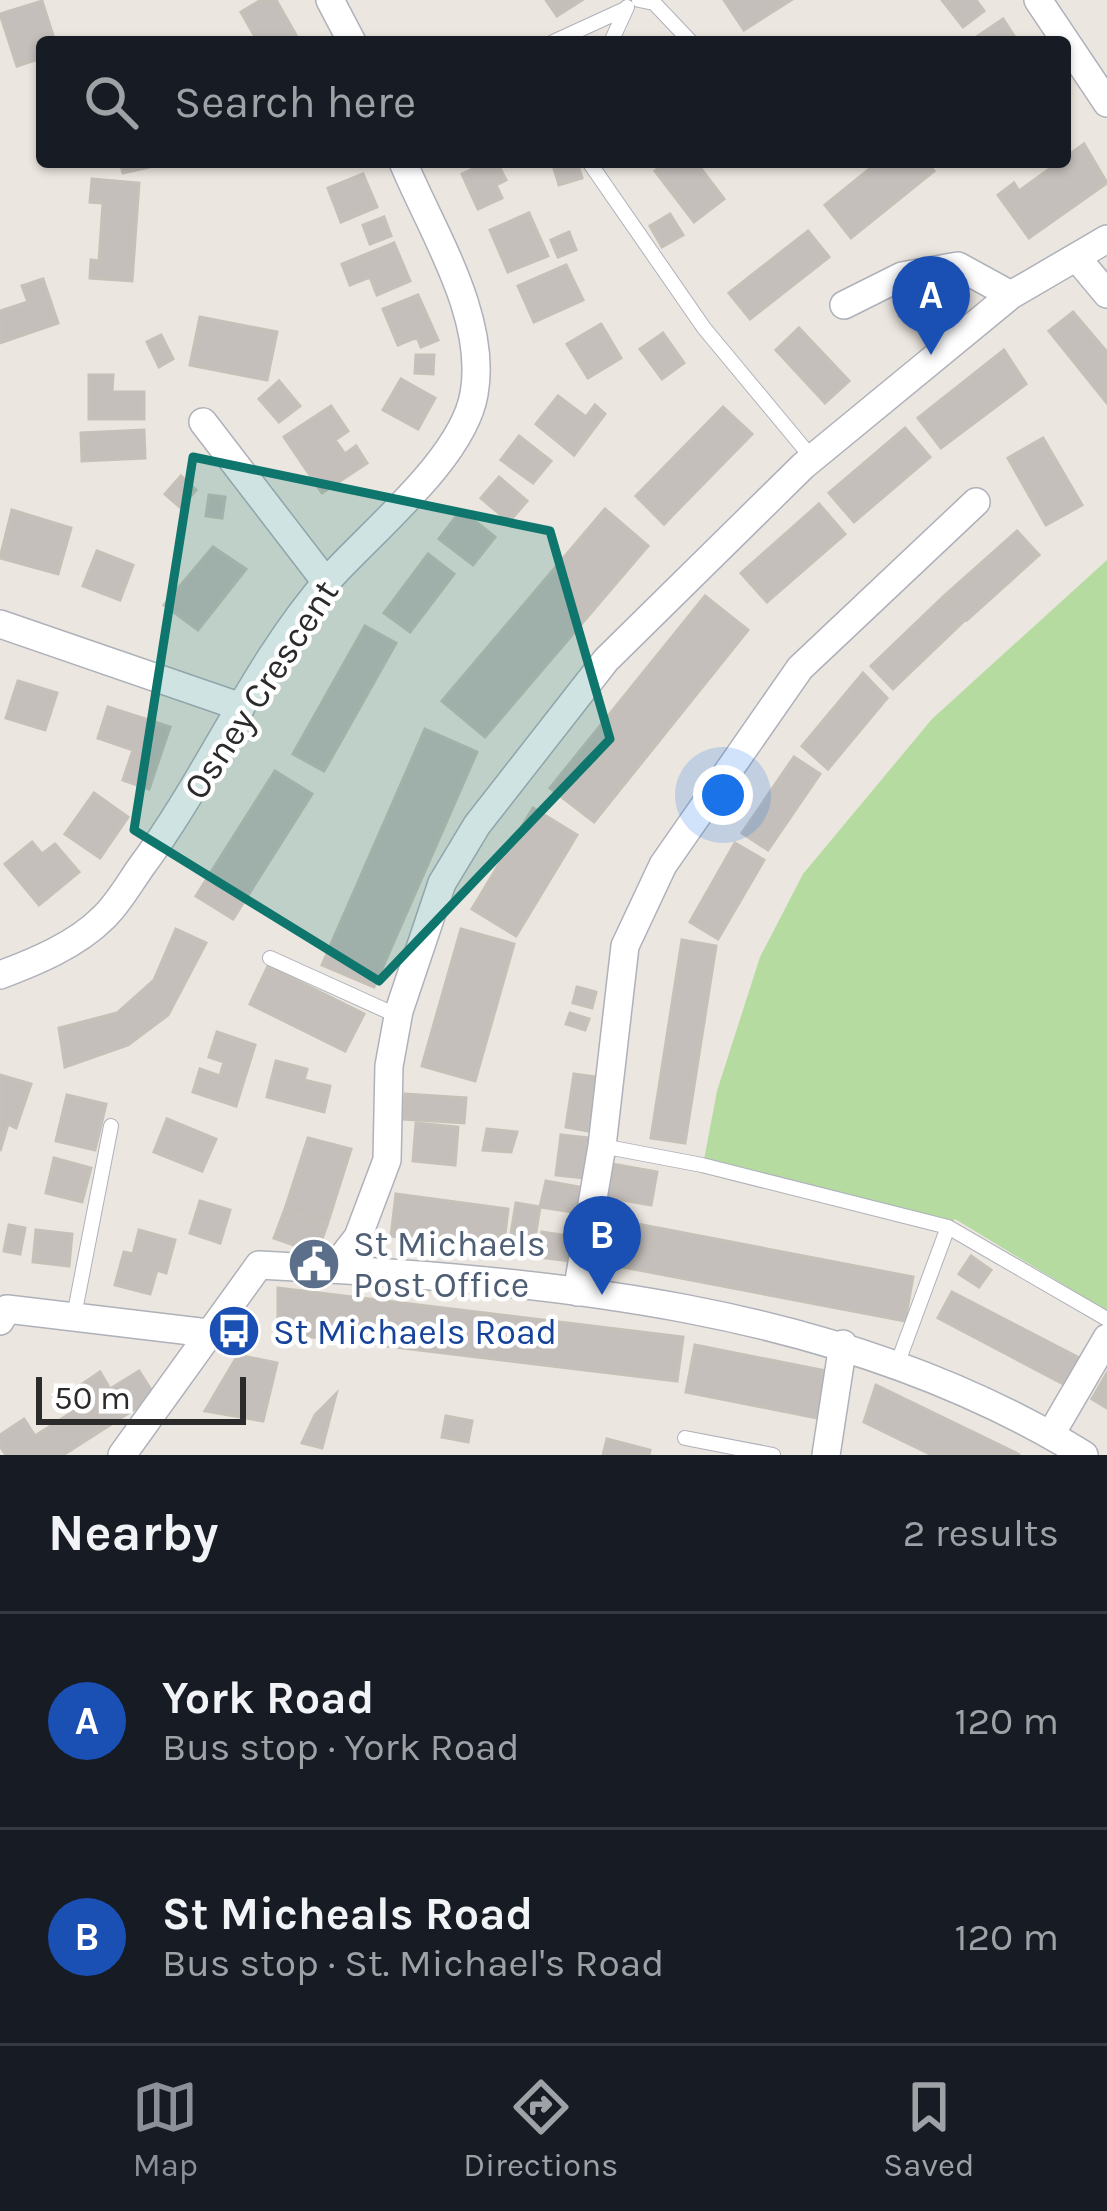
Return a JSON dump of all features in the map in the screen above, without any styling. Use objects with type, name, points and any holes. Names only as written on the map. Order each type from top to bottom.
[{"type":"street","points":[[330,0],[349,36]]},
{"type":"street","points":[[1038,0],[1062,36]]},
{"type":"street","points":[[1071,49],[1107,103]]},
{"type":"street","name":"Osney Crescent","points":[[0,975],[42,959],[103,919],[171,827],[241,707],[326,582],[459,434],[474,395],[476,349],[456,286],[406,168]]},
{"type":"street","points":[[333,1269],[358,1237],[387,1160],[389,1066],[398,1016],[442,883],[477,825],[606,660],[812,458],[1011,295],[1107,239]]},
{"type":"street","points":[[1077,258],[1107,294]]},
{"type":"street","points":[[844,305],[902,276],[958,266],[1011,295]]},
{"type":"street","points":[[203,422],[326,582]]},
{"type":"street","points":[[577,1292],[602,1146],[625,946],[663,865],[800,668],[976,502]]},
{"type":"street","points":[[0,624],[241,707]]},
{"type":"street","points":[[122,1455],[259,1265],[577,1292],[685,1307],[843,1344],[898,1362],[1051,1434],[1084,1455]]},
{"type":"street","points":[[0,1321],[7,1309],[208,1333]]},
{"type":"street","points":[[1051,1434],[1107,1338]]},
{"type":"street","points":[[826,1455],[843,1344]]},
{"type":"lane","points":[[565,36],[633,3],[654,3],[685,36]]},
{"type":"lane","points":[[614,36],[633,3]]},
{"type":"lane","points":[[593,168],[704,328],[812,458]]},
{"type":"lane","points":[[270,958],[398,1016]]},
{"type":"lane","points":[[74,1316],[111,1126]]},
{"type":"lane","points":[[602,1146],[703,1165],[948,1227],[1107,1319]]},
{"type":"lane","points":[[898,1362],[948,1227]]},
{"type":"lane","points":[[685,1438],[773,1455]]},
{"type":"highlighted area","points":[[193,457],[550,531],[610,739],[379,981],[134,830]]},
{"type":"green space","points":[[1107,560],[1107,1311],[955,1219],[948,1227],[703,1165],[717,1091],[760,957],[803,874],[932,719]]},
{"type":"building","points":[[261,0],[276,0],[297,36],[255,36],[241,12]]},
{"type":"building","points":[[546,0],[582,0],[557,16]]},
{"type":"building","points":[[724,0],[791,0],[744,30]]},
{"type":"building","points":[[942,0],[976,0],[984,11],[963,27]]},
{"type":"building","points":[[42,1],[53,36],[36,36],[36,60],[17,66],[0,14]]},
{"type":"building","points":[[1003,19],[1014,36],[978,36]]},
{"type":"building","points":[[1084,144],[1107,183],[1029,238],[998,195],[1014,183],[1019,191],[1051,168],[1071,168],[1071,153]]},
{"type":"building","points":[[475,168],[500,168],[506,180],[496,185],[502,198],[478,209],[462,174]]},
{"type":"building","points":[[554,168],[579,168],[582,178],[559,185]]},
{"type":"building","points":[[701,168],[724,199],[694,222],[655,171]]},
{"type":"building","points":[[871,168],[934,171],[851,238],[825,205]]},
{"type":"building","points":[[363,174],[377,207],[341,222],[328,188]]},
{"type":"building","points":[[92,179],[139,183],[132,281],[90,278],[91,260],[99,261],[103,203],[90,202]]},
{"type":"building","points":[[529,213],[548,256],[508,272],[490,230]]},
{"type":"building","points":[[670,214],[683,235],[662,247],[650,226]]},
{"type":"building","points":[[384,217],[391,236],[370,244],[363,225]]},
{"type":"building","points":[[808,231],[829,257],[750,319],[729,293]]},
{"type":"building","points":[[569,232],[576,250],[558,257],[551,240]]},
{"type":"building","points":[[394,243],[410,281],[377,295],[370,277],[350,285],[342,264]]},
{"type":"building","points":[[566,265],[583,300],[534,322],[518,286]]},
{"type":"building","points":[[43,279],[58,323],[0,343],[0,311],[28,302],[22,286]]},
{"type":"building","points":[[418,295],[438,340],[421,347],[417,337],[398,345],[383,309]]},
{"type":"building","points":[[1073,312],[1107,352],[1107,403],[1049,331]]},
{"type":"building","points":[[200,317],[277,332],[267,380],[190,365]]},
{"type":"building","points":[[601,324],[621,358],[588,378],[567,344]]},
{"type":"building","points":[[799,328],[849,381],[825,403],[776,350]]},
{"type":"building","points":[[663,333],[684,363],[662,379],[640,349]]},
{"type":"building","points":[[161,335],[173,359],[159,367],[147,342]]},
{"type":"building","points":[[1004,350],[1026,384],[941,448],[918,418]]},
{"type":"building","points":[[416,355],[434,355],[433,374],[415,373]]},
{"type":"building","points":[[89,375],[113,375],[112,392],[144,392],[144,419],[89,419]]},
{"type":"building","points":[[401,379],[435,398],[418,429],[383,410]]},
{"type":"building","points":[[279,381],[300,406],[279,422],[259,399]]},
{"type":"building","points":[[558,396],[586,417],[595,405],[605,414],[574,455],[536,424]]},
{"type":"building","points":[[331,406],[348,431],[335,440],[345,454],[356,446],[367,463],[322,493],[284,437]]},
{"type":"building","points":[[723,407],[752,434],[664,524],[636,496]]},
{"type":"building","points":[[905,428],[930,457],[854,522],[829,493]]},
{"type":"building","points":[[144,430],[145,458],[82,461],[81,433]]},
{"type":"building","points":[[519,436],[551,461],[533,483],[501,460]]},
{"type":"building","points":[[1043,438],[1082,505],[1046,525],[1008,458]]},
{"type":"building","points":[[181,476],[196,490],[181,508],[165,494]]},
{"type":"building","points":[[499,477],[527,501],[509,522],[481,498]]},
{"type":"building","points":[[209,495],[225,497],[222,518],[206,516]]},
{"type":"building","points":[[819,504],[845,534],[767,602],[741,573]]},
{"type":"building","points":[[605,509],[648,546],[485,737],[442,701]]},
{"type":"building","points":[[12,510],[71,528],[58,574],[0,558]]},
{"type":"building","points":[[461,510],[495,537],[473,565],[439,539]]},
{"type":"building","points":[[1017,531],[1039,555],[967,620],[944,596]]},
{"type":"building","points":[[213,547],[246,569],[198,630],[164,605]]},
{"type":"building","points":[[97,551],[133,565],[120,600],[83,586]]},
{"type":"building","points":[[428,554],[454,574],[410,632],[384,613]]},
{"type":"building","points":[[705,596],[748,630],[594,822],[550,788]]},
{"type":"building","points":[[944,596],[966,619],[893,689],[871,666]]},
{"type":"building","points":[[365,626],[396,643],[324,771],[293,754]]},
{"type":"building","points":[[863,673],[887,698],[828,769],[802,746]]},
{"type":"building","points":[[18,681],[57,693],[45,730],[6,718]]},
{"type":"building","points":[[108,707],[170,727],[149,789],[123,780],[133,750],[98,738]]},
{"type":"building","points":[[425,729],[477,752],[374,987],[322,965]]},
{"type":"building","points":[[794,757],[820,774],[768,850],[742,833]]},
{"type":"building","points":[[275,771],[312,794],[233,919],[196,896]]},
{"type":"building","points":[[94,793],[128,817],[100,858],[65,834]]},
{"type":"building","points":[[533,808],[577,835],[516,936],[472,909]]},
{"type":"building","points":[[32,842],[42,854],[55,844],[79,872],[39,905],[5,864]]},
{"type":"building","points":[[735,843],[764,860],[718,939],[690,922]]},
{"type":"building","points":[[176,929],[206,943],[168,1015],[128,1045],[65,1067],[59,1028],[117,1013],[154,980]]},
{"type":"building","points":[[461,929],[514,944],[475,1081],[422,1066]]},
{"type":"building","points":[[682,940],[716,946],[685,1143],[651,1138]]},
{"type":"building","points":[[268,966],[364,1014],[345,1051],[250,1004]]},
{"type":"building","points":[[577,987],[596,992],[592,1008],[573,1003]]},
{"type":"building","points":[[570,1013],[589,1019],[585,1030],[566,1024]]},
{"type":"building","points":[[217,1032],[255,1045],[236,1106],[193,1092],[200,1069],[220,1076],[224,1062],[209,1057]]},
{"type":"building","points":[[276,1061],[307,1069],[304,1080],[330,1086],[324,1112],[267,1097]]},
{"type":"building","points":[[574,1074],[596,1077],[588,1131],[566,1127]]},
{"type":"building","points":[[0,1075],[31,1084],[16,1128],[8,1124],[0,1151]]},
{"type":"building","points":[[405,1094],[466,1098],[464,1123],[403,1119]]},
{"type":"building","points":[[67,1095],[106,1104],[95,1150],[56,1141]]},
{"type":"building","points":[[167,1119],[216,1139],[202,1171],[154,1152]]},
{"type":"building","points":[[416,1123],[458,1127],[455,1165],[413,1161]]},
{"type":"building","points":[[487,1129],[517,1132],[511,1152],[483,1150]]},
{"type":"building","points":[[561,1135],[590,1138],[585,1178],[556,1175]]},
{"type":"building","points":[[308,1138],[351,1149],[327,1225],[285,1209]]},
{"type":"building","points":[[54,1158],[91,1168],[82,1202],[46,1193]]},
{"type":"building","points":[[612,1164],[657,1172],[651,1205],[606,1197]]},
{"type":"building","points":[[546,1181],[584,1188],[580,1213],[540,1207]]},
{"type":"building","points":[[396,1194],[508,1209],[503,1251],[391,1236]]},
{"type":"building","points":[[200,1201],[230,1210],[220,1243],[190,1233]]},
{"type":"building","points":[[516,1203],[540,1207],[532,1256],[508,1252]]},
{"type":"building","points":[[285,1209],[327,1225],[317,1253],[274,1238]]},
{"type":"building","points":[[606,1218],[913,1277],[905,1321],[597,1262]]},
{"type":"building","points":[[9,1225],[25,1228],[20,1254],[4,1251]]},
{"type":"building","points":[[36,1230],[72,1234],[69,1266],[33,1262]]},
{"type":"building","points":[[139,1230],[175,1240],[166,1273],[157,1270],[150,1294],[115,1285],[124,1252],[133,1254]]},
{"type":"building","points":[[542,1232],[574,1237],[571,1261],[538,1257]]},
{"type":"building","points":[[971,1256],[991,1270],[979,1287],[959,1274]]},
{"type":"building","points":[[278,1288],[683,1337],[677,1381],[278,1333]]},
{"type":"building","points":[[952,1292],[1083,1360],[1069,1387],[938,1318]]},
{"type":"building","points":[[695,1345],[826,1371],[817,1418],[686,1392]]},
{"type":"building","points":[[238,1355],[277,1363],[263,1421],[205,1411]]},
{"type":"building","points":[[139,1371],[155,1396],[63,1455],[6,1455],[0,1446],[0,1435],[24,1419],[35,1436],[91,1400],[81,1385],[100,1372],[110,1389]]},
{"type":"building","points":[[1107,1373],[1107,1408],[1092,1399]]},
{"type":"building","points":[[876,1385],[1020,1455],[932,1455],[864,1422]]},
{"type":"building","points":[[336,1394],[322,1448],[302,1443],[315,1415]]},
{"type":"building","points":[[446,1416],[472,1421],[468,1442],[442,1437]]},
{"type":"building","points":[[607,1439],[650,1450],[649,1455],[603,1455]]},
{"type":"place","name":"York Road","points":[[931,355]]},
{"type":"place","name":"St Michaels Post Office","points":[[314,1264]]},
{"type":"place","name":"St Micheals Road","points":[[602,1295]]},
{"type":"place","name":"St Michaels Road","points":[[234,1331]]}]
